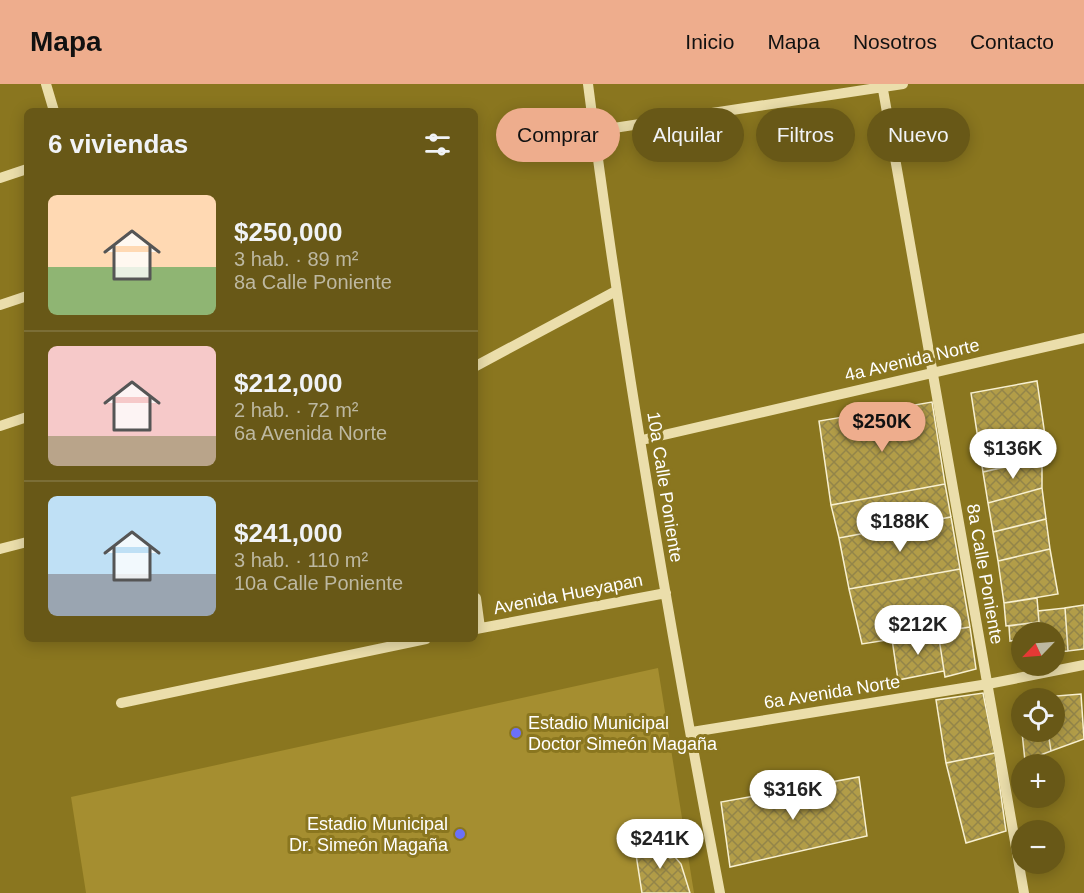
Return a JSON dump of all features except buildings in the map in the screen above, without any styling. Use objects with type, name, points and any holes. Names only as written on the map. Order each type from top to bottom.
[{"type":"street","points":[[46,84],[53,108]]},
{"type":"street","name":"10a Calle Poniente","points":[[588,84],[591,108]]},
{"type":"street","points":[[620,127],[903,84]]},
{"type":"street","name":"8a Calle Poniente","points":[[882,86],[1024,893]]},
{"type":"street","name":"10a Calle Poniente","points":[[598,162],[616,291],[666,593],[720,893]]},
{"type":"street","points":[[0,178],[24,170]]},
{"type":"street","points":[[478,365],[616,291]]},
{"type":"street","points":[[0,305],[24,297]]},
{"type":"street","name":"4a Avenida Norte","points":[[642,440],[1084,338]]},
{"type":"street","points":[[0,426],[24,418]]},
{"type":"street","points":[[0,549],[24,543]]},
{"type":"street","name":"Avenida Hueyapan","points":[[478,628],[666,593]]},
{"type":"street","points":[[121,703],[412,642]]},
{"type":"street","name":"6a Avenida Norte","points":[[692,732],[988,684],[1084,665]]},
{"type":"shaded area","name":"Estadio Municipal Doctor Simeón Magaña","points":[[658,668],[694,893],[86,893],[71,797]]},
{"type":"place","name":"Estadio Municipal Doctor Simeón Magaña","points":[[516,733]]},
{"type":"place","name":"Estadio Municipal Dr. Simeón Magaña","points":[[460,834]]}]
